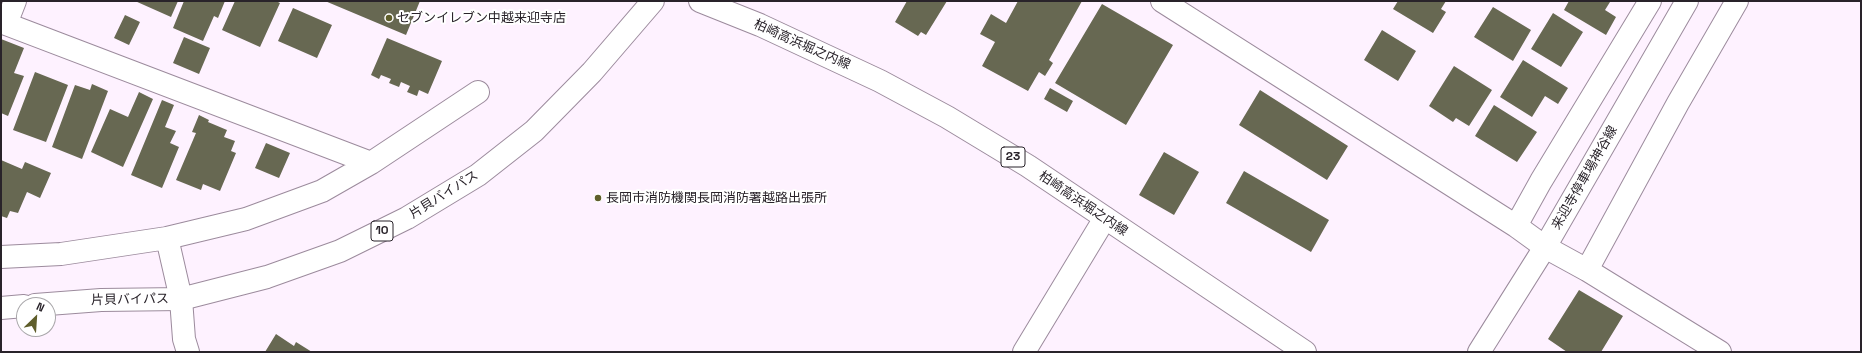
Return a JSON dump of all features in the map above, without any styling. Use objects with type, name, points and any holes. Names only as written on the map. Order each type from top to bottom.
[{"type":"street","points":[[15,1],[4,23],[371,163]]},
{"type":"street","name":"片貝バイパス","points":[[56,303],[101,300],[181,299],[267,277],[340,251],[407,218],[478,175],[534,131],[592,72],[653,1]]},
{"type":"street","name":"柏崎高浜堀之内線","points":[[700,1],[760,25],[880,80],[947,117],[1014,158],[1305,352]]},
{"type":"street","points":[[1162,1],[1516,226],[1545,247],[1587,270],[1720,352]]},
{"type":"street","points":[[1516,226],[1541,181],[1650,1]]},
{"type":"street","name":"来迎寺停車場神谷線","points":[[1479,352],[1545,247],[1687,1]]},
{"type":"street","points":[[1587,270],[1678,103],[1737,1]]},
{"type":"street","points":[[1,257],[61,254],[167,238],[246,219],[322,191],[371,163],[478,92]]},
{"type":"street","points":[[1024,352],[1105,218]]},
{"type":"street","points":[[167,238],[181,299],[184,339],[188,352]]},
{"type":"street","points":[[1,308],[16,307]]},
{"type":"building","points":[[135,1],[178,1],[171,17]]},
{"type":"building","points":[[184,1],[225,1],[218,18],[214,16],[203,41],[173,28]]},
{"type":"building","points":[[235,1],[276,1],[280,3],[260,47],[222,30]]},
{"type":"building","name":"セブンイレブン中越来迎寺店","points":[[325,1],[420,1],[406,35]]},
{"type":"building","points":[[907,1],[947,1],[926,35],[921,32],[918,36],[895,22]]},
{"type":"building","points":[[1018,1],[1082,1],[1049,60],[1053,63],[1045,76],[1039,72],[1028,91],[982,66],[995,42],[980,34],[991,14],[1006,23]]},
{"type":"building","points":[[1398,1],[1446,1],[1441,9],[1446,12],[1433,33],[1393,9]]},
{"type":"building","points":[[1569,1],[1610,2],[1605,10],[1616,17],[1606,35],[1564,10]]},
{"type":"building","points":[[1102,4],[1173,45],[1126,125],[1055,83]]},
{"type":"building","points":[[1493,7],[1531,30],[1513,61],[1474,37]]},
{"type":"building","points":[[293,8],[332,25],[317,58],[278,41]]},
{"type":"building","points":[[1553,13],[1583,32],[1561,67],[1531,49]]},
{"type":"building","points":[[125,15],[140,22],[129,45],[114,38]]},
{"type":"building","points":[[1382,30],[1416,51],[1398,81],[1364,60]]},
{"type":"building","points":[[184,37],[210,48],[199,74],[173,63]]},
{"type":"building","points":[[387,38],[442,61],[428,94],[419,90],[417,96],[407,92],[410,86],[401,82],[399,87],[389,83],[391,79],[381,75],[379,79],[371,75]]},
{"type":"building","points":[[1,39],[24,48],[14,73],[24,76],[8,116],[1,113]]},
{"type":"building","points":[[1523,60],[1568,88],[1558,104],[1545,96],[1532,117],[1500,97]]},
{"type":"building","points":[[1454,66],[1492,90],[1469,126],[1456,118],[1453,122],[1429,106]]},
{"type":"building","points":[[35,72],[68,85],[46,142],[13,130]]},
{"type":"building","points":[[92,84],[108,91],[82,159],[52,147],[75,85],[90,90]]},
{"type":"building","points":[[1050,88],[1073,101],[1067,112],[1044,99]]},
{"type":"building","points":[[1260,90],[1348,146],[1327,180],[1239,125]]},
{"type":"building","points":[[139,92],[153,99],[123,167],[91,152],[110,109],[128,117]]},
{"type":"building","points":[[162,100],[174,105],[165,127],[176,131],[170,143],[179,147],[162,188],[131,175]]},
{"type":"building","points":[[1494,105],[1537,132],[1517,162],[1475,136]]},
{"type":"building","points":[[199,115],[209,120],[208,122],[227,130],[224,137],[235,141],[231,151],[236,153],[220,191],[203,184],[201,190],[176,180],[196,133],[192,132]]},
{"type":"building","points":[[266,143],[290,153],[279,178],[255,168]]},
{"type":"building","points":[[1164,152],[1199,172],[1174,215],[1139,195]]},
{"type":"building","points":[[1,160],[22,169],[25,162],[51,173],[40,198],[27,192],[18,213],[10,211],[7,218],[1,216]]},
{"type":"building","points":[[1244,171],[1329,220],[1311,252],[1226,203]]},
{"type":"building","points":[[1579,290],[1623,316],[1601,352],[1567,352],[1548,339]]},
{"type":"building","points":[[276,334],[294,346],[296,342],[312,352],[265,352]]},
{"type":"place","name":"セブンイレブン中越来迎寺店","points":[[389,18]]},
{"type":"place","name":"長岡市消防機関長岡消防署越路出張所","points":[[598,198]]}]
